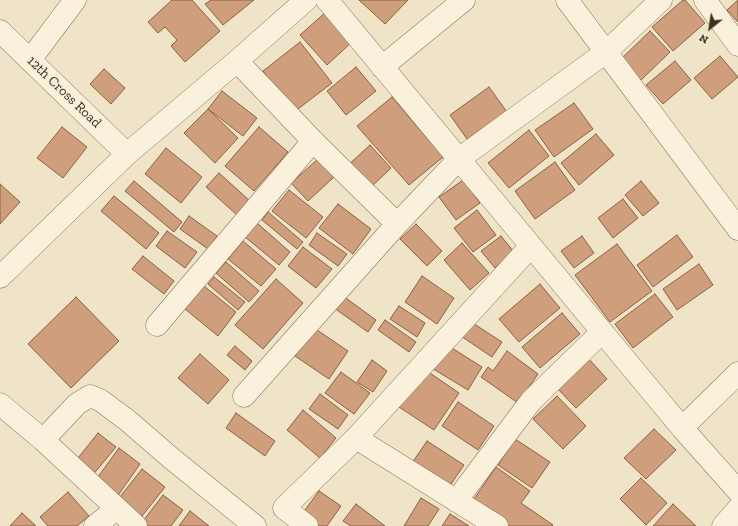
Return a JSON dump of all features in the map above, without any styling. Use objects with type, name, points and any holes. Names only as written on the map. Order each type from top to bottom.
[{"type":"street","points":[[30,60],[75,0]]},
{"type":"street","points":[[0,277],[128,154],[306,0]]},
{"type":"street","points":[[327,0],[682,428],[738,491]]},
{"type":"street","points":[[382,67],[464,0]]},
{"type":"street","points":[[567,0],[738,229]]},
{"type":"street","points":[[244,396],[397,224],[459,159],[606,52],[660,0]]},
{"type":"street","points":[[705,0],[738,45]]},
{"type":"street","name":"12th Cross Road","points":[[0,31],[128,154]]},
{"type":"street","points":[[237,61],[313,141],[397,224]]},
{"type":"street","points":[[157,325],[313,141]]},
{"type":"street","points":[[307,526],[284,508],[356,438],[531,246]]},
{"type":"street","points":[[456,501],[531,401],[602,332]]},
{"type":"street","points":[[682,428],[738,373]]},
{"type":"street","points":[[43,440],[77,404],[90,396],[100,400],[127,420],[171,458],[255,526]]},
{"type":"street","points":[[0,404],[43,440],[136,526]]},
{"type":"street","points":[[356,438],[497,526]]},
{"type":"street","points":[[95,526],[116,509]]},
{"type":"street","points":[[723,526],[738,509]]},
{"type":"building","points":[[172,0],[192,0],[220,31],[185,62],[171,46],[177,40],[165,27],[158,33],[148,22]]},
{"type":"building","points":[[211,0],[254,0],[223,25],[205,4]]},
{"type":"building","points":[[359,0],[408,0],[385,24]]},
{"type":"building","points":[[683,0],[685,0],[705,23],[673,51],[652,27]]},
{"type":"building","points":[[738,0],[738,22],[727,10]]},
{"type":"building","points":[[326,12],[353,41],[327,65],[300,35]]},
{"type":"building","points":[[650,31],[670,52],[640,81],[619,61]]},
{"type":"building","points":[[300,42],[332,83],[294,112],[263,71]]},
{"type":"building","points":[[720,56],[738,77],[712,99],[694,78]]},
{"type":"building","points":[[675,61],[691,80],[663,104],[646,85]]},
{"type":"building","points":[[356,67],[376,91],[346,115],[327,91]]},
{"type":"building","points":[[104,69],[125,88],[111,104],[90,84]]},
{"type":"building","points":[[489,87],[507,112],[467,139],[450,115]]},
{"type":"building","points":[[222,91],[257,118],[243,136],[208,109]]},
{"type":"building","points":[[392,97],[443,157],[409,185],[357,126]]},
{"type":"building","points":[[574,103],[593,129],[554,157],[535,130]]},
{"type":"building","points":[[208,109],[238,138],[215,163],[184,133]]},
{"type":"building","points":[[62,127],[87,147],[63,178],[37,158]]},
{"type":"building","points":[[259,127],[288,152],[254,191],[225,166]]},
{"type":"building","points":[[529,130],[549,156],[509,188],[488,163]]},
{"type":"building","points":[[596,134],[614,155],[579,185],[561,163]]},
{"type":"building","points":[[370,145],[391,168],[368,190],[346,167]]},
{"type":"building","points":[[166,148],[202,177],[181,203],[145,174]]},
{"type":"building","points":[[318,159],[334,177],[308,201],[291,183]]},
{"type":"building","points":[[555,162],[575,190],[535,219],[515,191]]},
{"type":"building","points":[[219,173],[250,201],[237,215],[206,187]]},
{"type":"building","points":[[463,180],[480,203],[456,220],[439,197]]},
{"type":"building","points":[[134,181],[182,222],[174,232],[125,191]]},
{"type":"building","points":[[641,181],[659,203],[643,216],[625,195]]},
{"type":"building","points":[[0,184],[20,202],[0,224]]},
{"type":"building","points":[[289,190],[323,217],[306,238],[272,211]]},
{"type":"building","points":[[114,196],[159,233],[146,249],[101,211]]},
{"type":"building","points":[[623,199],[638,218],[613,238],[598,218]]},
{"type":"building","points":[[338,204],[371,229],[353,254],[319,228]]},
{"type":"building","points":[[477,210],[496,235],[473,252],[454,228]]},
{"type":"building","points":[[268,212],[303,242],[297,249],[262,220]]},
{"type":"building","points":[[189,216],[217,236],[208,249],[180,229]]},
{"type":"building","points":[[257,223],[290,252],[279,265],[245,237]]},
{"type":"building","points":[[416,224],[442,251],[427,266],[400,239]]},
{"type":"building","points":[[167,231],[197,252],[185,268],[156,246]]},
{"type":"building","points":[[317,233],[347,254],[338,266],[309,245]]},
{"type":"building","points":[[677,235],[693,257],[653,287],[637,265]]},
{"type":"building","points":[[501,236],[514,252],[495,268],[481,251]]},
{"type":"building","points":[[582,236],[594,253],[574,268],[561,251]]},
{"type":"building","points":[[243,241],[276,269],[261,286],[228,259]]},
{"type":"building","points":[[462,243],[489,273],[470,290],[444,260]]},
{"type":"building","points":[[617,244],[652,291],[610,322],[575,275]]},
{"type":"building","points":[[303,247],[332,269],[316,288],[288,266]]},
{"type":"building","points":[[143,256],[174,281],[164,294],[132,269]]},
{"type":"building","points":[[226,262],[259,291],[249,302],[216,273]]},
{"type":"building","points":[[699,264],[713,285],[677,310],[663,289]]},
{"type":"building","points":[[422,276],[454,298],[437,324],[405,302]]},
{"type":"building","points":[[214,277],[245,302],[238,310],[208,284]]},
{"type":"building","points":[[276,279],[303,303],[263,349],[235,325]]},
{"type":"building","points":[[540,284],[560,308],[519,342],[499,319]]},
{"type":"building","points":[[204,286],[236,312],[218,336],[185,309]]},
{"type":"building","points":[[655,294],[673,317],[633,348],[615,324]]},
{"type":"building","points":[[343,296],[376,320],[368,332],[334,308]]},
{"type":"building","points":[[76,297],[119,341],[71,388],[28,344]]},
{"type":"building","points":[[399,306],[425,323],[417,337],[390,319]]},
{"type":"building","points":[[562,313],[580,334],[540,368],[522,347]]},
{"type":"building","points":[[385,320],[416,342],[409,352],[378,330]]},
{"type":"building","points":[[468,320],[502,342],[492,357],[458,334]]},
{"type":"building","points":[[314,328],[348,351],[329,379],[295,356]]},
{"type":"building","points":[[444,343],[482,367],[468,390],[430,367]]},
{"type":"building","points":[[235,346],[252,361],[245,370],[227,355]]},
{"type":"building","points":[[507,351],[538,374],[518,403],[481,377],[488,367],[493,371]]},
{"type":"building","points":[[200,354],[229,380],[208,404],[178,378]]},
{"type":"building","points":[[588,358],[607,379],[576,408],[556,387]]},
{"type":"building","points":[[372,360],[387,371],[373,392],[357,382]]},
{"type":"building","points":[[424,369],[459,393],[434,430],[399,407]]},
{"type":"building","points":[[341,372],[370,393],[354,414],[325,393]]},
{"type":"building","points":[[320,394],[348,415],[338,429],[309,409]]},
{"type":"building","points":[[557,396],[586,426],[563,449],[533,419]]},
{"type":"building","points":[[458,402],[494,426],[478,450],[442,426]]},
{"type":"building","points":[[303,410],[336,438],[320,458],[287,430]]},
{"type":"building","points":[[236,413],[275,441],[265,456],[226,428]]},
{"type":"building","points":[[654,429],[676,450],[646,479],[624,458]]},
{"type":"building","points":[[98,433],[116,447],[91,477],[74,463]]},
{"type":"building","points":[[515,439],[550,462],[532,488],[498,465]]},
{"type":"building","points":[[427,441],[464,465],[447,490],[410,466]]},
{"type":"building","points":[[119,448],[140,464],[117,497],[95,481]]},
{"type":"building","points":[[496,467],[530,491],[521,503],[553,525],[552,526],[506,526],[472,502]]},
{"type":"building","points":[[142,469],[165,487],[139,520],[116,502]]},
{"type":"building","points":[[641,478],[667,503],[646,525],[620,499]]},
{"type":"building","points":[[319,491],[341,506],[327,526],[319,526],[302,514]]},
{"type":"building","points":[[68,492],[89,516],[77,526],[48,526],[40,517]]},
{"type":"building","points":[[163,495],[183,510],[171,526],[140,525]]},
{"type":"building","points":[[421,498],[439,509],[428,526],[404,526]]},
{"type":"building","points":[[356,504],[385,526],[351,526],[343,521]]},
{"type":"building","points":[[673,504],[696,526],[653,526]]},
{"type":"building","points":[[190,511],[209,526],[179,526]]},
{"type":"building","points":[[22,513],[36,526],[10,526]]},
{"type":"building","points":[[450,514],[469,526],[442,526]]}]
